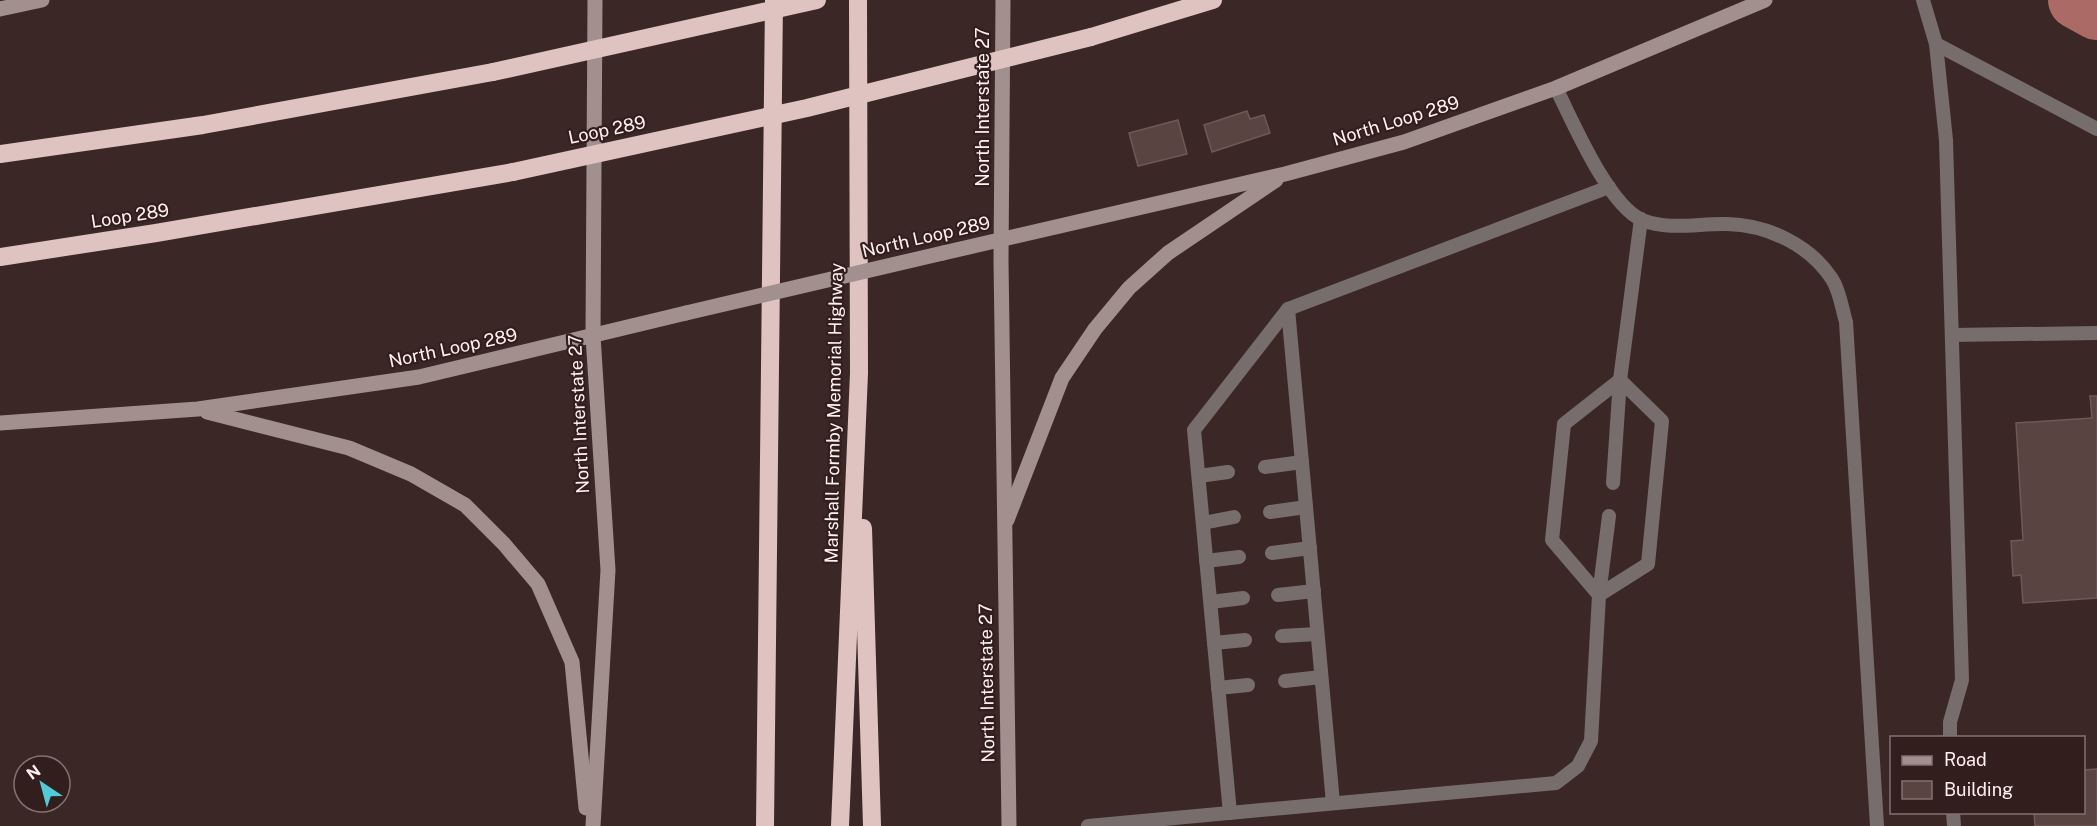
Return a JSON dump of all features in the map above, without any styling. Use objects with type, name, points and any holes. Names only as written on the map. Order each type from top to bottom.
[{"type":"highway","points":[[765,826],[774,0]]},
{"type":"highway","points":[[0,154],[203,126],[493,72],[817,0]]},
{"type":"highway","name":"Marshall Formby Memorial Highway","points":[[840,826],[859,373],[858,0]]},
{"type":"highway","name":"Loop 289","points":[[0,257],[513,172],[807,108],[1091,37],[1213,0]]},
{"type":"highway","points":[[859,373],[872,826]]},
{"type":"main road","points":[[0,9],[42,0]]},
{"type":"main road","name":"North Interstate 27","points":[[592,826],[608,570],[593,336],[595,0]]},
{"type":"main road","name":"North Interstate 27","points":[[1003,0],[1001,240],[1009,826]]},
{"type":"main road","name":"North Loop 289","points":[[0,423],[198,410],[419,377],[1285,174],[1404,142],[1556,88],[1765,0]]},
{"type":"main road","points":[[1004,528],[1062,378],[1095,329],[1129,288],[1168,253],[1285,174]]},
{"type":"main road","points":[[198,410],[349,448],[411,474],[465,505],[504,544],[538,584],[572,662],[588,826]]},
{"type":"lane","points":[[1923,0],[1936,44],[1946,140],[1962,680],[1950,722],[1950,736]]},
{"type":"lane","points":[[1936,44],[2097,129]]},
{"type":"lane","points":[[1556,88],[1616,199],[1641,219],[1673,227],[1729,224],[1777,234],[1815,258],[1833,281],[1846,322],[1877,826]]},
{"type":"lane","points":[[1230,813],[1194,430],[1288,309],[1609,187]]},
{"type":"lane","points":[[1612,483],[1620,380],[1641,219]]},
{"type":"lane","points":[[1288,309],[1333,803]]},
{"type":"lane","points":[[1952,335],[2097,333]]},
{"type":"lane","points":[[1599,595],[1552,540],[1553,528],[1564,424],[1620,380]]},
{"type":"lane","points":[[1599,595],[1648,564],[1662,421],[1620,380]]},
{"type":"lane","points":[[1265,467],[1302,462]]},
{"type":"lane","points":[[1199,476],[1228,472]]},
{"type":"lane","points":[[1270,512],[1306,507]]},
{"type":"lane","points":[[1088,826],[1556,783],[1578,766],[1591,741],[1599,595],[1609,516]]},
{"type":"lane","points":[[1203,523],[1234,517]]},
{"type":"lane","points":[[1272,553],[1310,548]]},
{"type":"lane","points":[[1206,561],[1239,557]]},
{"type":"lane","points":[[1278,595],[1314,591]]},
{"type":"lane","points":[[1211,602],[1242,598]]},
{"type":"lane","points":[[1282,636],[1317,634]]},
{"type":"lane","points":[[1214,643],[1245,640]]},
{"type":"lane","points":[[1285,681],[1321,677]]},
{"type":"lane","points":[[1218,688],[1248,685]]},
{"type":"building","points":[[1247,111],[1250,119],[1264,115],[1270,133],[1212,152],[1204,125]]},
{"type":"building","points":[[1178,120],[1187,154],[1138,166],[1129,133]]},
{"type":"building","points":[[2090,396],[2097,396],[2097,598],[2023,603],[2021,575],[2013,576],[2011,541],[2023,540],[2016,423],[2092,418]]},
{"type":"building","points":[[2097,769],[2097,826],[2035,826],[2034,814],[2085,814],[2085,770]]},
{"type":"waterway","points":[[2077,0],[2097,11]]}]
